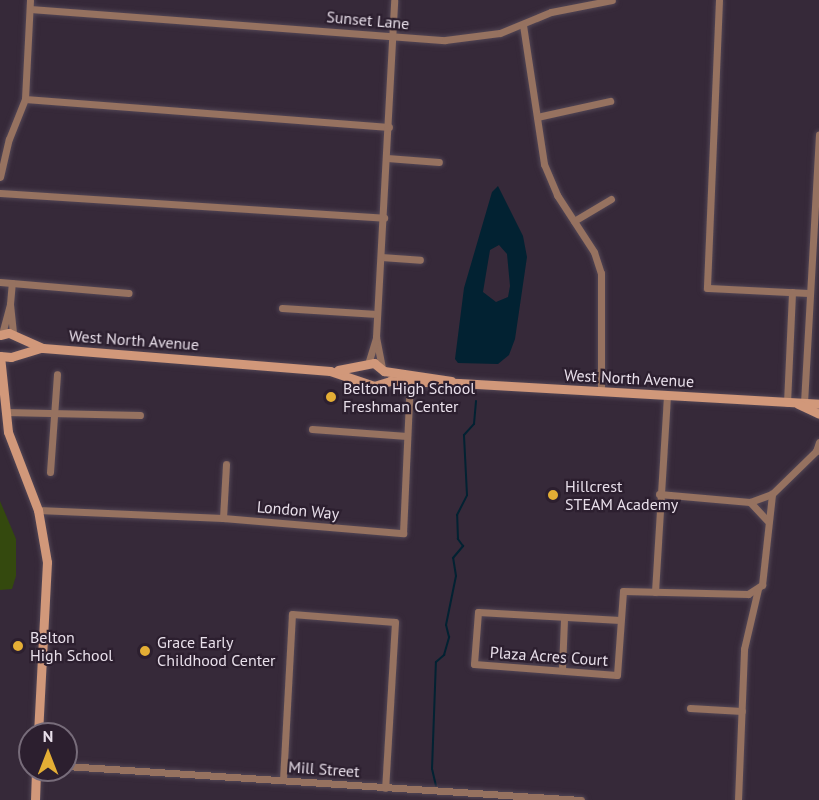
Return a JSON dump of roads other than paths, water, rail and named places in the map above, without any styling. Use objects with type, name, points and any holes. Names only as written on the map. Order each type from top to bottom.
[{"type":"main road","name":"West North Avenue","points":[[1,335],[43,348],[330,371],[374,386],[381,383],[410,381],[819,404]]},
{"type":"main road","points":[[4,384],[14,355],[16,338]]},
{"type":"main road","name":"West North Avenue","points":[[0,356],[43,348]]},
{"type":"main road","points":[[0,356],[5,412],[16,459],[38,510],[47,562],[39,722]]},
{"type":"main road","name":"West North Avenue","points":[[330,371],[368,364],[383,369],[459,383]]},
{"type":"main road","points":[[364,382],[362,374],[368,364]]},
{"type":"main road","points":[[381,383],[383,369]]},
{"type":"main road","name":"West North Avenue","points":[[801,403],[819,414]]},
{"type":"main road","points":[[35,800],[36,782]]},
{"type":"street","points":[[0,177],[9,139],[25,99],[30,0]]},
{"type":"street","points":[[368,364],[376,337],[394,0]]},
{"type":"street","name":"Sunset Lane","points":[[30,9],[393,34],[430,39],[463,39],[522,25],[551,12],[612,0]]},
{"type":"street","points":[[719,0],[707,288],[810,293]]},
{"type":"street","points":[[522,25],[537,117],[540,151],[549,180],[594,252],[601,273],[601,390]]},
{"type":"street","points":[[25,99],[389,126]]},
{"type":"street","points":[[537,117],[610,101]]},
{"type":"street","points":[[801,403],[819,134]]},
{"type":"street","points":[[387,158],[439,162]]},
{"type":"street","points":[[0,193],[384,218]]},
{"type":"street","points":[[574,221],[611,199]]},
{"type":"street","points":[[381,257],[420,260]]},
{"type":"street","points":[[0,282],[129,292]]},
{"type":"street","points":[[1,335],[10,304],[12,283]]},
{"type":"street","points":[[787,403],[792,292]]},
{"type":"street","points":[[10,304],[16,338]]},
{"type":"street","points":[[282,308],[377,314]]},
{"type":"street","points":[[376,337],[383,369]]},
{"type":"street","points":[[50,472],[57,374]]},
{"type":"street","name":"London Way","points":[[38,510],[223,518],[403,533],[410,381]]},
{"type":"street","points":[[667,395],[659,494],[655,592],[748,594],[758,589]]},
{"type":"street","points":[[5,412],[54,410],[140,415]]},
{"type":"street","points":[[312,429],[407,436]]},
{"type":"street","points":[[659,494],[750,502],[772,494],[817,449],[819,442]]},
{"type":"street","points":[[223,518],[226,464]]},
{"type":"street","points":[[738,800],[744,649],[758,589],[765,579],[766,520],[772,494]]},
{"type":"street","points":[[750,502],[766,520]]},
{"type":"street","name":"Plaza Acres Court","points":[[620,620],[564,619],[478,612],[474,664],[617,675],[623,591],[655,592]]},
{"type":"street","points":[[283,780],[292,615],[395,622],[385,788]]},
{"type":"street","points":[[562,669],[564,619]]},
{"type":"street","points":[[690,708],[742,711]]},
{"type":"street","name":"Mill Street","points":[[78,767],[581,800]]},
{"type":"water","points":[[498,186],[523,236],[527,257],[515,339],[509,355],[498,364],[458,363],[455,359],[464,288],[492,192]],"holes":[[[499,245],[507,254],[510,286],[508,297],[496,302],[483,292],[490,250]]]},
{"type":"waterway","points":[[436,786],[432,769],[436,662],[444,655],[449,637],[446,625],[456,576],[453,558],[463,546],[458,539],[457,515],[467,495],[464,435],[474,424],[476,401]]},
{"type":"place","name":"Belton High School Freshman Center","points":[[331,397]]},
{"type":"place","name":"Hillcrest STEAM Academy","points":[[553,495]]},
{"type":"place","name":"Belton High School","points":[[18,646]]},
{"type":"place","name":"Grace Early Childhood Center","points":[[145,651]]}]
